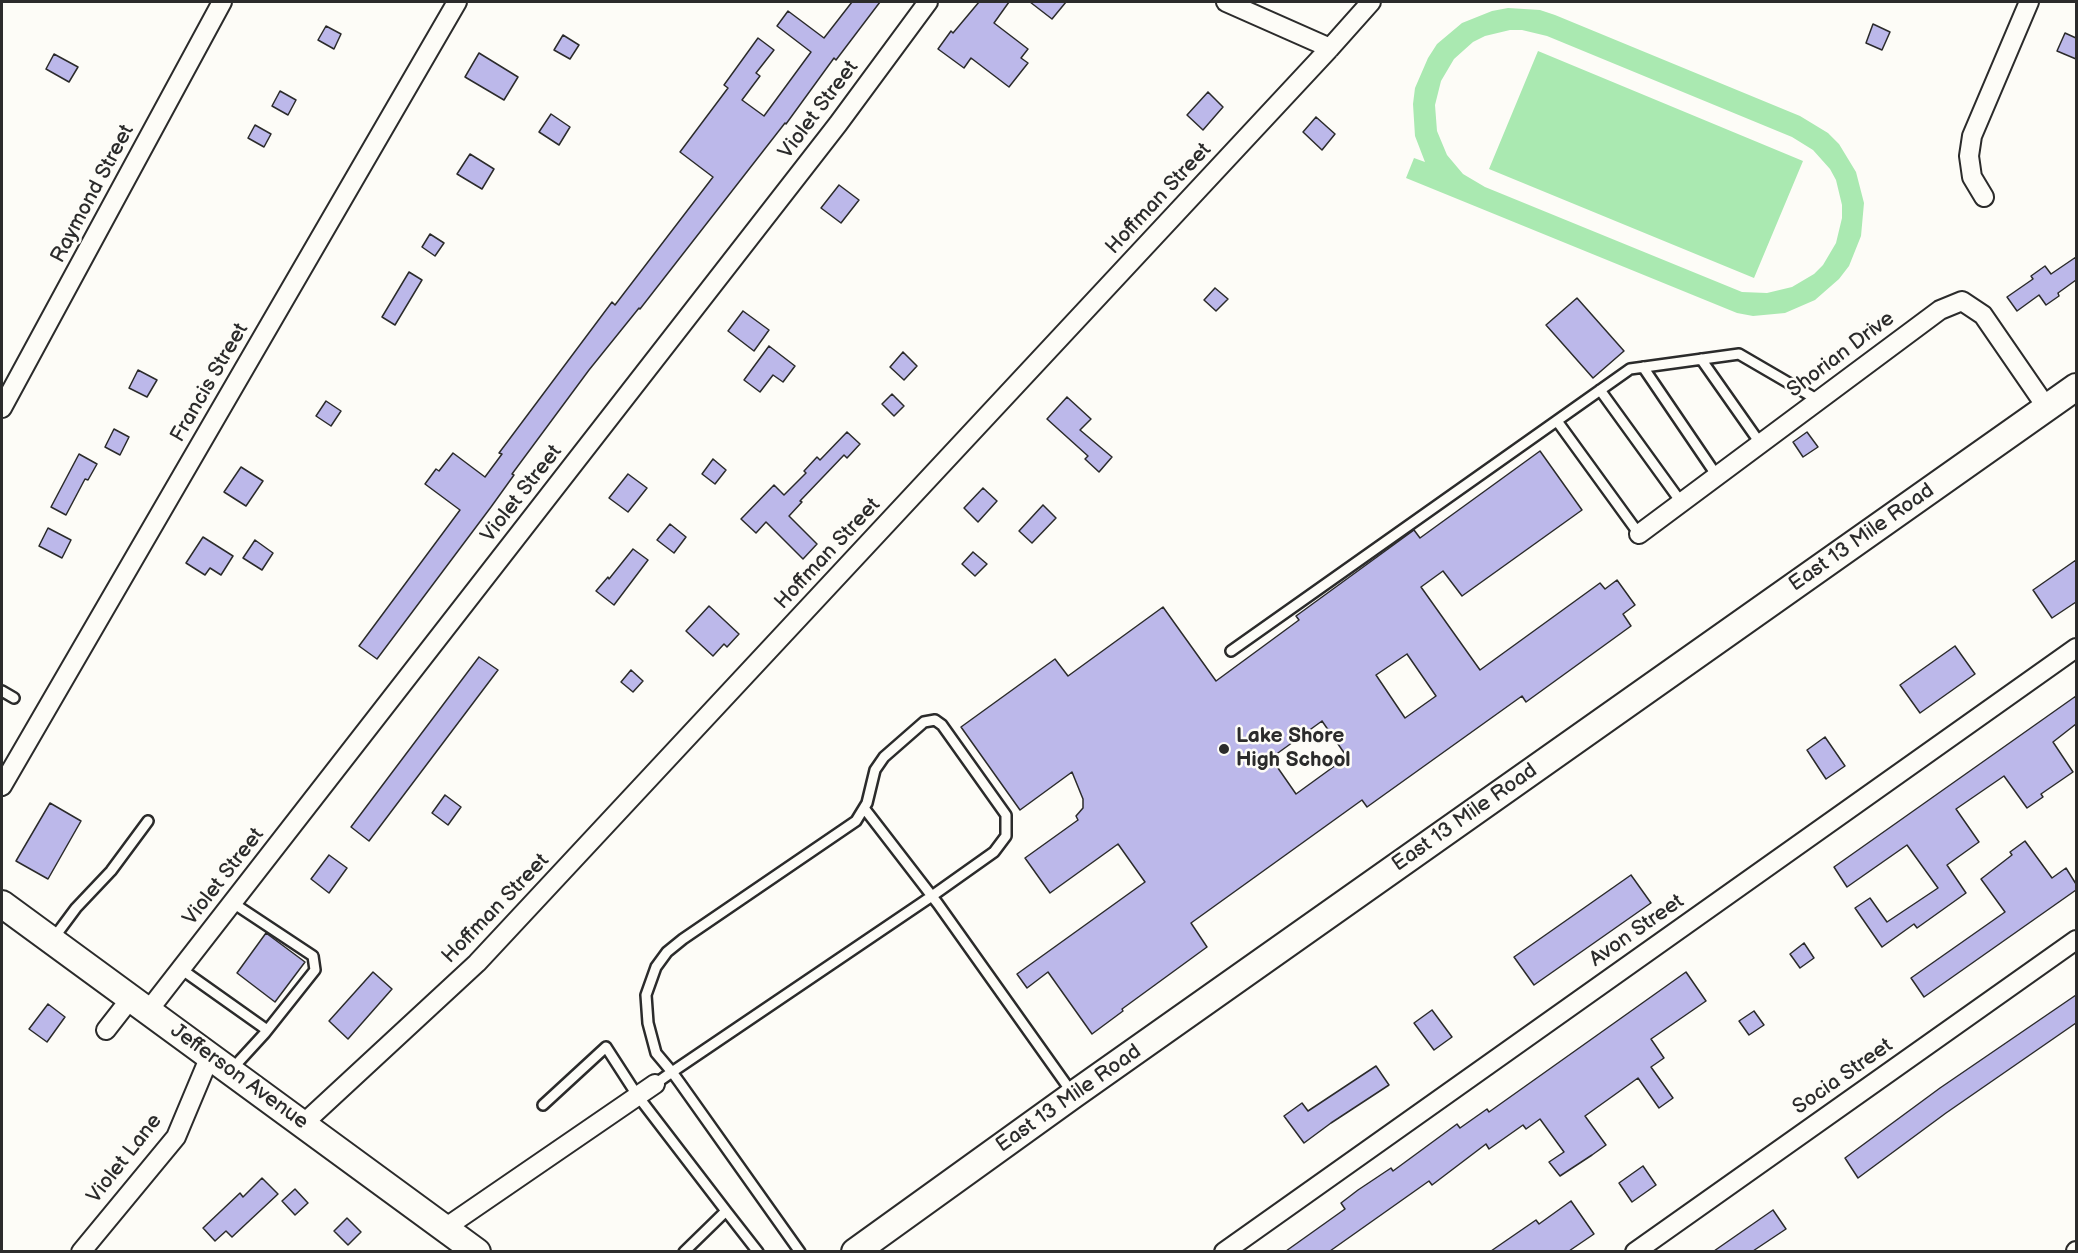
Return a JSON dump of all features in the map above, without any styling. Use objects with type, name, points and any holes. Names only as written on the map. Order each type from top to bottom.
[{"type":"main road","name":"East 13 Mile Road","points":[[855,1251],[2076,387]]},
{"type":"main road","name":"Jefferson Avenue","points":[[2,904],[477,1251]]},
{"type":"street","name":"Raymond Street","points":[[2,408],[222,2]]},
{"type":"street","name":"Francis Street","points":[[2,786],[457,2]]},
{"type":"street","name":"Violet Street","points":[[139,1005],[181,969],[233,903],[850,108],[928,2]]},
{"type":"street","points":[[1227,2],[1330,48]]},
{"type":"street","name":"Hoffman Street","points":[[303,1124],[477,963],[1371,2]]},
{"type":"street","points":[[1984,197],[1972,177],[1969,156],[1972,136],[2029,2]]},
{"type":"street","name":"Shorian Drive","points":[[1639,534],[1940,310],[1962,301],[1983,315],[2047,408]]},
{"type":"street","name":"Avon Street","points":[[1224,1251],[2076,648]]},
{"type":"street","name":"Socia Street","points":[[1635,1251],[2076,940]]},
{"type":"street","points":[[106,1030],[139,1005]]},
{"type":"street","name":"Violet Lane","points":[[81,1251],[176,1137],[210,1056]]},
{"type":"street","points":[[445,1228],[655,1084]]},
{"type":"lane","points":[[1231,651],[1630,369],[1739,354],[1818,400]]},
{"type":"lane","points":[[1701,359],[1760,443]]},
{"type":"lane","points":[[1643,368],[1717,476]]},
{"type":"lane","points":[[1600,390],[1681,502]]},
{"type":"lane","points":[[1557,421],[1639,534]]},
{"type":"lane","points":[[2,691],[14,698]]},
{"type":"lane","points":[[655,1084],[672,1072],[932,896],[994,852],[1006,836],[1006,814],[942,725],[935,720],[924,722],[884,757],[875,770],[867,803],[856,821],[667,952],[656,967],[646,995],[648,1023],[656,1053],[672,1072],[800,1251]]},
{"type":"lane","points":[[864,808],[932,896],[1073,1095]]},
{"type":"lane","points":[[52,940],[76,908],[111,871],[148,821]]},
{"type":"lane","points":[[231,1071],[315,970],[313,956],[233,903]]},
{"type":"lane","points":[[181,969],[267,1030]]},
{"type":"lane","points":[[543,1105],[606,1047],[637,1095],[758,1251]]},
{"type":"lane","points":[[684,1251],[726,1210]]},
{"type":"green space","points":[[1508,8],[1540,10],[1555,15],[1800,116],[1828,133],[1839,144],[1856,172],[1864,203],[1861,236],[1849,266],[1839,279],[1815,300],[1785,313],[1753,316],[1737,313],[1406,178],[1414,158],[1425,162],[1415,136],[1413,104],[1415,88],[1428,58],[1437,44],[1462,23],[1492,11]],"holes":[[[1510,30],[1522,30],[1547,36],[1792,137],[1813,150],[1830,169],[1836,180],[1842,205],[1842,218],[1836,243],[1823,265],[1814,274],[1792,287],[1767,293],[1742,292],[1485,187],[1463,174],[1447,155],[1437,131],[1435,105],[1441,81],[1454,59],[1473,42],[1485,36]]]},
{"type":"green space","points":[[1538,51],[1803,161],[1754,278],[1489,169]]},
{"type":"building","points":[[852,2],[880,2],[640,309],[589,370],[512,474],[514,475],[491,507],[377,659],[359,646],[460,510],[425,484],[436,469],[439,471],[453,453],[485,477],[502,454],[499,453],[612,302],[615,305],[713,177],[680,152],[728,88],[724,85],[758,38],[774,50],[756,73],[760,76],[742,100],[764,116],[811,52],[777,26],[788,11],[824,38]]},
{"type":"building","points":[[979,2],[1009,2],[994,23],[1028,49],[1021,58],[1028,63],[1009,87],[971,58],[964,68],[938,49],[951,31],[953,33]]},
{"type":"building","points":[[1030,2],[1066,2],[1052,19]]},
{"type":"building","points":[[1873,24],[1890,32],[1882,50],[1866,43]]},
{"type":"building","points":[[326,26],[341,34],[334,49],[318,40]]},
{"type":"building","points":[[2065,33],[2076,38],[2076,59],[2057,51]]},
{"type":"building","points":[[563,35],[579,45],[570,59],[554,50]]},
{"type":"building","points":[[479,53],[518,77],[504,100],[465,77]]},
{"type":"building","points":[[54,54],[78,67],[69,82],[46,69]]},
{"type":"building","points":[[280,91],[296,100],[288,115],[272,106]]},
{"type":"building","points":[[1208,92],[1223,107],[1203,130],[1187,115]]},
{"type":"building","points":[[551,114],[570,127],[559,145],[539,132]]},
{"type":"building","points":[[1316,117],[1335,134],[1322,150],[1303,132]]},
{"type":"building","points":[[255,125],[271,134],[264,147],[248,138]]},
{"type":"building","points":[[470,154],[494,169],[482,189],[457,174]]},
{"type":"building","points":[[839,185],[859,200],[841,223],[821,208]]},
{"type":"building","points":[[430,234],[444,243],[435,256],[422,247]]},
{"type":"building","points":[[2076,257],[2076,280],[2058,293],[2059,296],[2046,305],[2039,295],[2017,311],[2007,297],[2033,279],[2031,276],[2045,266],[2051,274]]},
{"type":"building","points":[[409,272],[422,280],[395,325],[382,317]]},
{"type":"building","points":[[1215,288],[1228,299],[1216,311],[1204,300]]},
{"type":"building","points":[[1577,298],[1624,351],[1593,378],[1546,325]]},
{"type":"building","points":[[743,311],[769,330],[754,351],[728,331]]},
{"type":"building","points":[[769,346],[795,366],[783,382],[773,375],[760,392],[744,380]]},
{"type":"building","points":[[903,352],[917,366],[904,380],[890,367]]},
{"type":"building","points":[[138,370],[157,380],[147,397],[129,388]]},
{"type":"building","points":[[892,394],[904,406],[894,416],[882,404]]},
{"type":"building","points":[[1067,397],[1091,419],[1080,430],[1112,457],[1099,472],[1085,459],[1088,456],[1047,419]]},
{"type":"building","points":[[326,401],[341,411],[331,426],[316,416]]},
{"type":"building","points":[[114,429],[129,437],[120,455],[105,447]]},
{"type":"building","points":[[847,432],[860,444],[847,458],[844,455],[800,501],[802,502],[789,516],[817,544],[803,559],[766,522],[756,533],[741,519],[774,485],[784,495],[806,473],[804,471],[817,457],[820,460]]},
{"type":"building","points":[[1807,432],[1818,447],[1803,457],[1793,442]]},
{"type":"building","points":[[1540,451],[1582,510],[1462,596],[1443,571],[1421,587],[1480,670],[1600,583],[1605,589],[1617,580],[1635,605],[1623,614],[1631,626],[1526,702],[1522,696],[1367,807],[1362,800],[1191,923],[1207,947],[1122,1009],[1123,1011],[1092,1034],[1048,972],[1027,988],[1017,974],[1145,882],[1118,844],[1050,893],[1025,858],[1078,820],[1076,816],[1083,808],[1083,799],[1072,772],[1020,810],[961,727],[1055,659],[1068,676],[1163,607],[1216,681],[1299,620],[1296,616],[1414,530],[1420,538]],"holes":[[[1407,654],[1436,696],[1405,718],[1376,675]],[[1322,721],[1347,757],[1296,794],[1271,758]]]},
{"type":"building","points":[[79,454],[97,464],[88,480],[85,479],[66,515],[51,507]]},
{"type":"building","points":[[713,459],[726,470],[715,484],[702,474]]},
{"type":"building","points":[[241,467],[263,481],[246,506],[224,492]]},
{"type":"building","points":[[628,474],[647,488],[628,512],[609,498]]},
{"type":"building","points":[[983,488],[997,501],[978,522],[964,508]]},
{"type":"building","points":[[1043,505],[1056,518],[1032,543],[1019,531]]},
{"type":"building","points":[[670,524],[686,537],[674,553],[657,540]]},
{"type":"building","points":[[48,528],[71,540],[62,558],[39,546]]},
{"type":"building","points":[[203,537],[233,556],[221,575],[210,568],[205,575],[186,563]]},
{"type":"building","points":[[255,540],[273,553],[262,570],[243,558]]},
{"type":"building","points":[[633,549],[648,560],[614,605],[596,591],[608,577],[609,579]]},
{"type":"building","points":[[973,552],[987,564],[975,576],[962,564]]},
{"type":"building","points":[[2076,560],[2076,602],[2052,618],[2033,590]]},
{"type":"building","points":[[709,606],[739,634],[727,647],[724,644],[713,656],[686,631]]},
{"type":"building","points":[[1955,646],[1975,674],[1920,713],[1900,685]]},
{"type":"building","points":[[479,657],[498,670],[369,841],[351,827]]},
{"type":"building","points":[[631,670],[643,681],[633,692],[621,682]]},
{"type":"building","points":[[2076,696],[2076,724],[2053,742],[2073,772],[2041,794],[2043,797],[2027,808],[2004,776],[1956,809],[1979,842],[1947,865],[1966,893],[1917,928],[1914,924],[1882,947],[1855,908],[1870,898],[1887,922],[1938,888],[1907,845],[1847,887],[1834,867]]},
{"type":"building","points":[[1825,737],[1845,766],[1826,779],[1807,750]]},
{"type":"building","points":[[445,795],[461,807],[448,825],[432,813]]},
{"type":"building","points":[[50,803],[81,821],[48,879],[16,861]]},
{"type":"building","points":[[2025,841],[2052,878],[2066,868],[2076,884],[2076,890],[1924,997],[1911,978],[2005,912],[1981,879],[2012,855],[2010,852]]},
{"type":"building","points":[[329,855],[347,868],[329,893],[311,879]]},
{"type":"building","points":[[1631,875],[1651,903],[1534,985],[1514,957]]},
{"type":"building","points":[[266,933],[305,962],[275,1002],[237,973]]},
{"type":"building","points":[[1804,943],[1814,958],[1800,968],[1790,954]]},
{"type":"building","points":[[373,972],[392,989],[348,1039],[329,1021]]},
{"type":"building","points":[[1686,972],[1706,1001],[1651,1039],[1664,1058],[1651,1067],[1673,1098],[1659,1108],[1638,1078],[1585,1116],[1606,1145],[1592,1155],[1560,1176],[1549,1162],[1564,1152],[1540,1119],[1526,1129],[1523,1125],[1489,1149],[1486,1144],[1432,1185],[1429,1181],[1330,1251],[1286,1251],[1345,1209],[1341,1203],[1358,1190],[1391,1168],[1393,1171],[1457,1124],[1460,1128],[1487,1109],[1489,1112]]},
{"type":"building","points":[[2076,995],[2076,1023],[1946,1113],[1858,1178],[1845,1158],[1940,1088]]},
{"type":"building","points":[[48,1004],[65,1017],[47,1042],[29,1029]]},
{"type":"building","points":[[1432,1010],[1452,1037],[1434,1050],[1414,1023]]},
{"type":"building","points":[[1754,1011],[1764,1025],[1749,1035],[1739,1021]]},
{"type":"building","points":[[1376,1066],[1389,1085],[1304,1143],[1284,1116],[1302,1103],[1308,1111]]},
{"type":"building","points":[[1643,1166],[1656,1185],[1632,1202],[1619,1183]]},
{"type":"building","points":[[262,1178],[278,1194],[232,1237],[226,1231],[215,1241],[203,1228],[240,1193],[243,1197]]},
{"type":"building","points":[[295,1189],[308,1203],[295,1215],[282,1201]]},
{"type":"building","points":[[1571,1201],[1594,1234],[1569,1251],[1491,1251],[1536,1220],[1539,1224]]},
{"type":"building","points":[[1773,1210],[1786,1229],[1753,1251],[1714,1251]]},
{"type":"building","points":[[347,1218],[361,1232],[348,1245],[334,1231]]},
{"type":"place","name":"Lake Shore High School","points":[[1224,749]]}]
